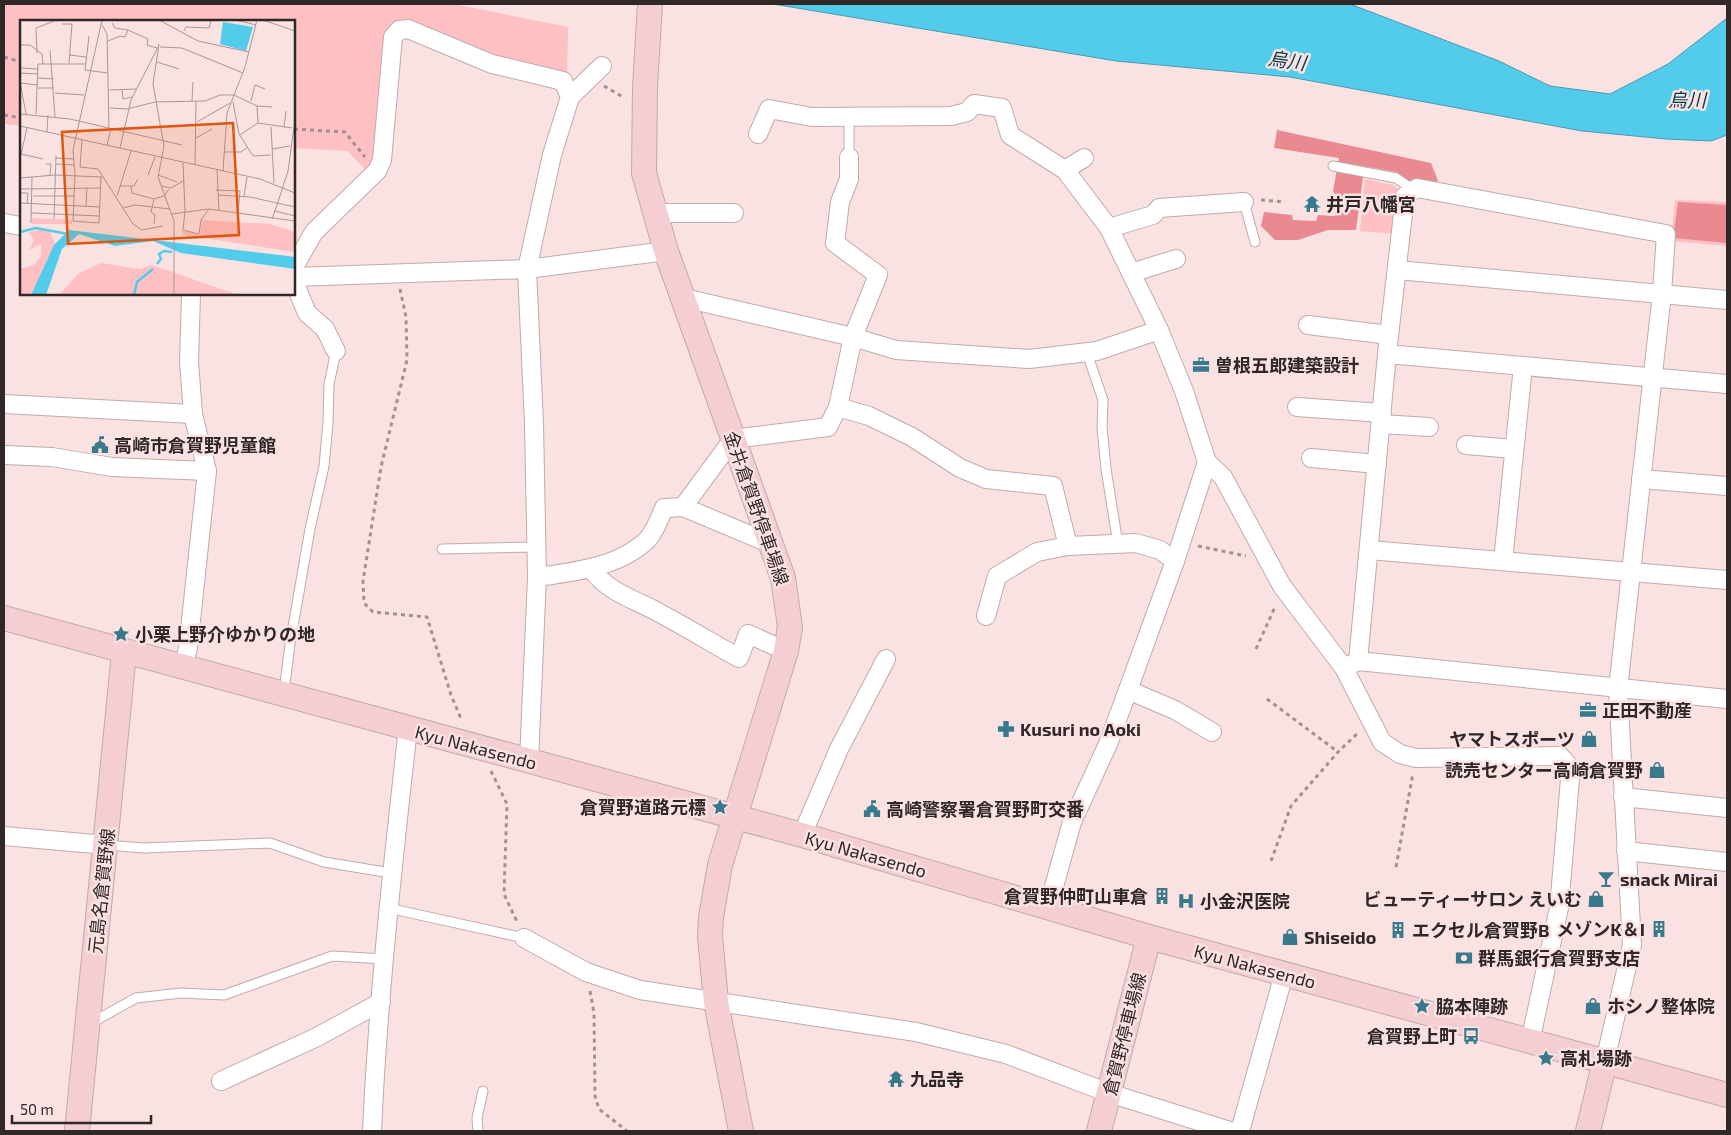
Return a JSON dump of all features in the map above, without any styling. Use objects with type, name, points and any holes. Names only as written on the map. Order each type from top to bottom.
[{"type":"main road","name":"金井倉賀野停車場線","points":[[650,4],[645,87],[644,174],[666,251],[783,578],[788,601],[790,627],[786,651],[720,865],[711,917],[710,936],[716,1002],[741,1131]]},
{"type":"main road","name":"Kyu Nakasendo","points":[[4,618],[802,835],[1149,937],[1727,1095]]},
{"type":"main road","name":"元島名倉賀野線","points":[[77,1131],[124,652]]},
{"type":"main road","name":"倉賀野停車場線","points":[[1099,1131],[1149,937]]},
{"type":"main road","points":[[1588,1131],[1605,1061]]},
{"type":"street","points":[[336,351],[325,329],[307,313],[297,289],[295,274],[314,232],[377,171],[382,160],[393,37],[399,30],[408,29],[492,64],[563,81],[570,97]]},
{"type":"street","points":[[529,761],[537,577],[534,424],[527,268],[552,155],[570,97],[602,66]]},
{"type":"street","points":[[758,134],[769,109],[812,117],[951,116],[967,112],[974,104],[1002,108],[1010,135],[1065,170],[1109,228],[1159,330],[1184,392],[1207,462],[1223,477],[1283,588],[1351,664],[1371,721],[1382,742],[1400,754],[1416,758],[1560,756],[1569,766],[1570,778],[1559,908],[1530,1042]]},
{"type":"street","points":[[683,506],[734,438],[828,427],[838,407],[853,338],[878,275],[835,243],[840,202],[849,179],[849,157]]},
{"type":"street","points":[[1065,170],[1084,158]]},
{"type":"street","points":[[1351,664],[1370,550],[1387,354],[1405,196],[1417,188],[1666,234],[1662,294],[1618,688],[1632,945],[1605,1061]]},
{"type":"street","points":[[1109,228],[1153,215],[1159,208],[1244,202]]},
{"type":"street","points":[[654,213],[734,213]]},
{"type":"street","points":[[4,223],[20,226]]},
{"type":"street","points":[[295,274],[527,268],[666,251]]},
{"type":"street","points":[[1131,273],[1176,259]]},
{"type":"street","points":[[1397,270],[1727,300]]},
{"type":"street","points":[[183,667],[188,648],[207,471],[193,414],[189,362],[191,295]]},
{"type":"street","points":[[684,298],[896,350],[1029,359],[1097,352],[1159,330]]},
{"type":"street","points":[[1308,325],[1389,335]]},
{"type":"street","points":[[1387,354],[1727,384]]},
{"type":"street","points":[[1503,561],[1523,366]]},
{"type":"street","points":[[4,404],[193,414]]},
{"type":"street","points":[[838,407],[869,416],[912,437],[960,468],[986,479],[1053,486],[1068,546]]},
{"type":"street","points":[[1297,407],[1429,426]]},
{"type":"street","points":[[1466,445],[1514,449]]},
{"type":"street","points":[[4,455],[52,457],[112,467],[207,471]]},
{"type":"street","points":[[1311,458],[1377,464]]},
{"type":"street","points":[[1048,908],[1072,822],[1108,744],[1175,561],[1207,462]]},
{"type":"street","points":[[1641,479],[1727,486]]},
{"type":"street","points":[[537,577],[592,570],[637,548],[650,538],[664,508],[683,506],[769,542]]},
{"type":"street","points":[[986,616],[997,576],[1037,552],[1068,546],[1136,543],[1160,550],[1175,561]]},
{"type":"street","points":[[1370,550],[1727,580]]},
{"type":"street","points":[[592,570],[602,583],[615,592],[651,609],[739,658],[748,634],[786,651]]},
{"type":"street","points":[[802,835],[839,748],[886,659]]},
{"type":"street","points":[[1351,664],[1727,699]]},
{"type":"street","points":[[1128,690],[1175,710],[1212,732]]},
{"type":"street","points":[[372,1131],[391,873],[408,728]]},
{"type":"street","points":[[1623,797],[1727,808]]},
{"type":"street","points":[[4,836],[106,845]]},
{"type":"street","points":[[1626,851],[1727,862]]},
{"type":"street","points":[[524,938],[586,972],[640,990],[916,1032],[1006,1054],[1109,1093],[1230,1131]]},
{"type":"street","points":[[1240,1131],[1284,974]]},
{"type":"street","points":[[221,1081],[317,1037],[381,1002]]},
{"type":"lane","points":[[849,157],[850,118]]},
{"type":"lane","points":[[1333,166],[1396,178],[1414,190]]},
{"type":"lane","points":[[1244,202],[1255,242]]},
{"type":"lane","points":[[284,695],[290,644],[310,529],[324,466],[329,384],[336,351]]},
{"type":"lane","points":[[1087,352],[1103,400],[1102,427],[1106,469],[1118,544]]},
{"type":"lane","points":[[442,550],[536,547]]},
{"type":"lane","points":[[106,845],[144,848],[270,843],[324,862],[391,873]]},
{"type":"lane","points":[[388,908],[524,938]]},
{"type":"lane","points":[[88,1025],[136,998],[180,993],[224,995],[332,956],[384,960]]},
{"type":"lane","points":[[478,1131],[477,1118],[483,1091]]},
{"type":"path","points":[[4,57],[20,62]]},
{"type":"path","points":[[4,115],[20,118]]},
{"type":"path","points":[[295,129],[345,132],[377,171]]},
{"type":"path","points":[[1244,202],[1250,200],[1285,202]]},
{"type":"path","points":[[400,292],[406,317],[407,360],[381,467],[363,581],[364,603],[373,612],[427,617],[451,695],[464,726]]},
{"type":"path","points":[[1181,542],[1240,556],[1266,557]]},
{"type":"path","points":[[1256,650],[1283,588]]},
{"type":"path","points":[[1266,699],[1338,752]]},
{"type":"path","points":[[1271,861],[1291,806],[1338,752],[1371,721]]},
{"type":"path","points":[[1396,867],[1416,758]]},
{"type":"path","points":[[488,765],[507,804],[504,894],[524,938]]},
{"type":"path","points":[[586,972],[594,1013],[595,1096],[600,1109],[627,1131]]},
{"type":"shaded area","points":[[4,4],[454,4],[568,27],[567,79],[398,26],[377,157],[368,173],[348,151],[295,148],[295,20],[20,20],[20,126],[4,124]]},
{"type":"shaded area","points":[[1277,130],[1431,163],[1438,181],[1434,185],[1412,185],[1396,172],[1368,167],[1363,177],[1356,230],[1328,230],[1298,240],[1275,240],[1261,226],[1264,212],[1292,215],[1293,220],[1316,221],[1318,215],[1335,216],[1338,199],[1333,191],[1339,158],[1274,148]]},
{"type":"shaded area","points":[[1365,179],[1393,185],[1400,191],[1393,234],[1360,231]]},
{"type":"shaded area","points":[[1675,200],[1727,202],[1727,246],[1671,241]]},
{"type":"shaded area","points":[[1678,202],[1727,205],[1727,243],[1673,238]]},
{"type":"water","name":"烏川","points":[[773,4],[1350,4],[1499,61],[1550,86],[1610,94],[1668,64],[1727,18],[1727,135],[1711,141],[1582,131],[1290,77],[1116,61]]},
{"type":"place","name":"井戸八幡宮","points":[[1312,204]]},
{"type":"place","name":"曽根五郎建築設計","points":[[1201,365]]},
{"type":"place","name":"高崎市倉賀野児童館","points":[[100,445]]},
{"type":"place","name":"小栗上野介ゆかりの地","points":[[121,634]]},
{"type":"place","name":"正田不動産","points":[[1588,710]]},
{"type":"place","name":"Kusuri no Aoki","points":[[1006,729]]},
{"type":"place","name":"ヤマトスポーツ","points":[[1589,739]]},
{"type":"place","name":"読売センター高崎倉賀野","points":[[1657,770]]},
{"type":"place","name":"倉賀野道路元標","points":[[720,807]]},
{"type":"place","name":"高崎警察署倉賀野町交番","points":[[872,809]]},
{"type":"place","name":"snack Mirai","points":[[1606,879]]},
{"type":"place","name":"倉賀野仲町山車倉","points":[[1162,896]]},
{"type":"place","name":"ビューティーサロン えいむ","points":[[1596,899]]},
{"type":"place","name":"小金沢医院","points":[[1186,901]]},
{"type":"place","name":"メゾンK＆I","points":[[1659,929]]},
{"type":"place","name":"エクセル倉賀野B","points":[[1398,930]]},
{"type":"place","name":"Shiseido","points":[[1290,937]]},
{"type":"place","name":"群馬銀行倉賀野支店","points":[[1464,958]]},
{"type":"place","name":"脇本陣跡","points":[[1422,1006]]},
{"type":"place","name":"ホシノ整体院","points":[[1593,1006]]},
{"type":"place","name":"倉賀野上町","points":[[1471,1036]]},
{"type":"place","name":"高札場跡","points":[[1546,1058]]},
{"type":"place","name":"九品寺","points":[[896,1079]]}]
